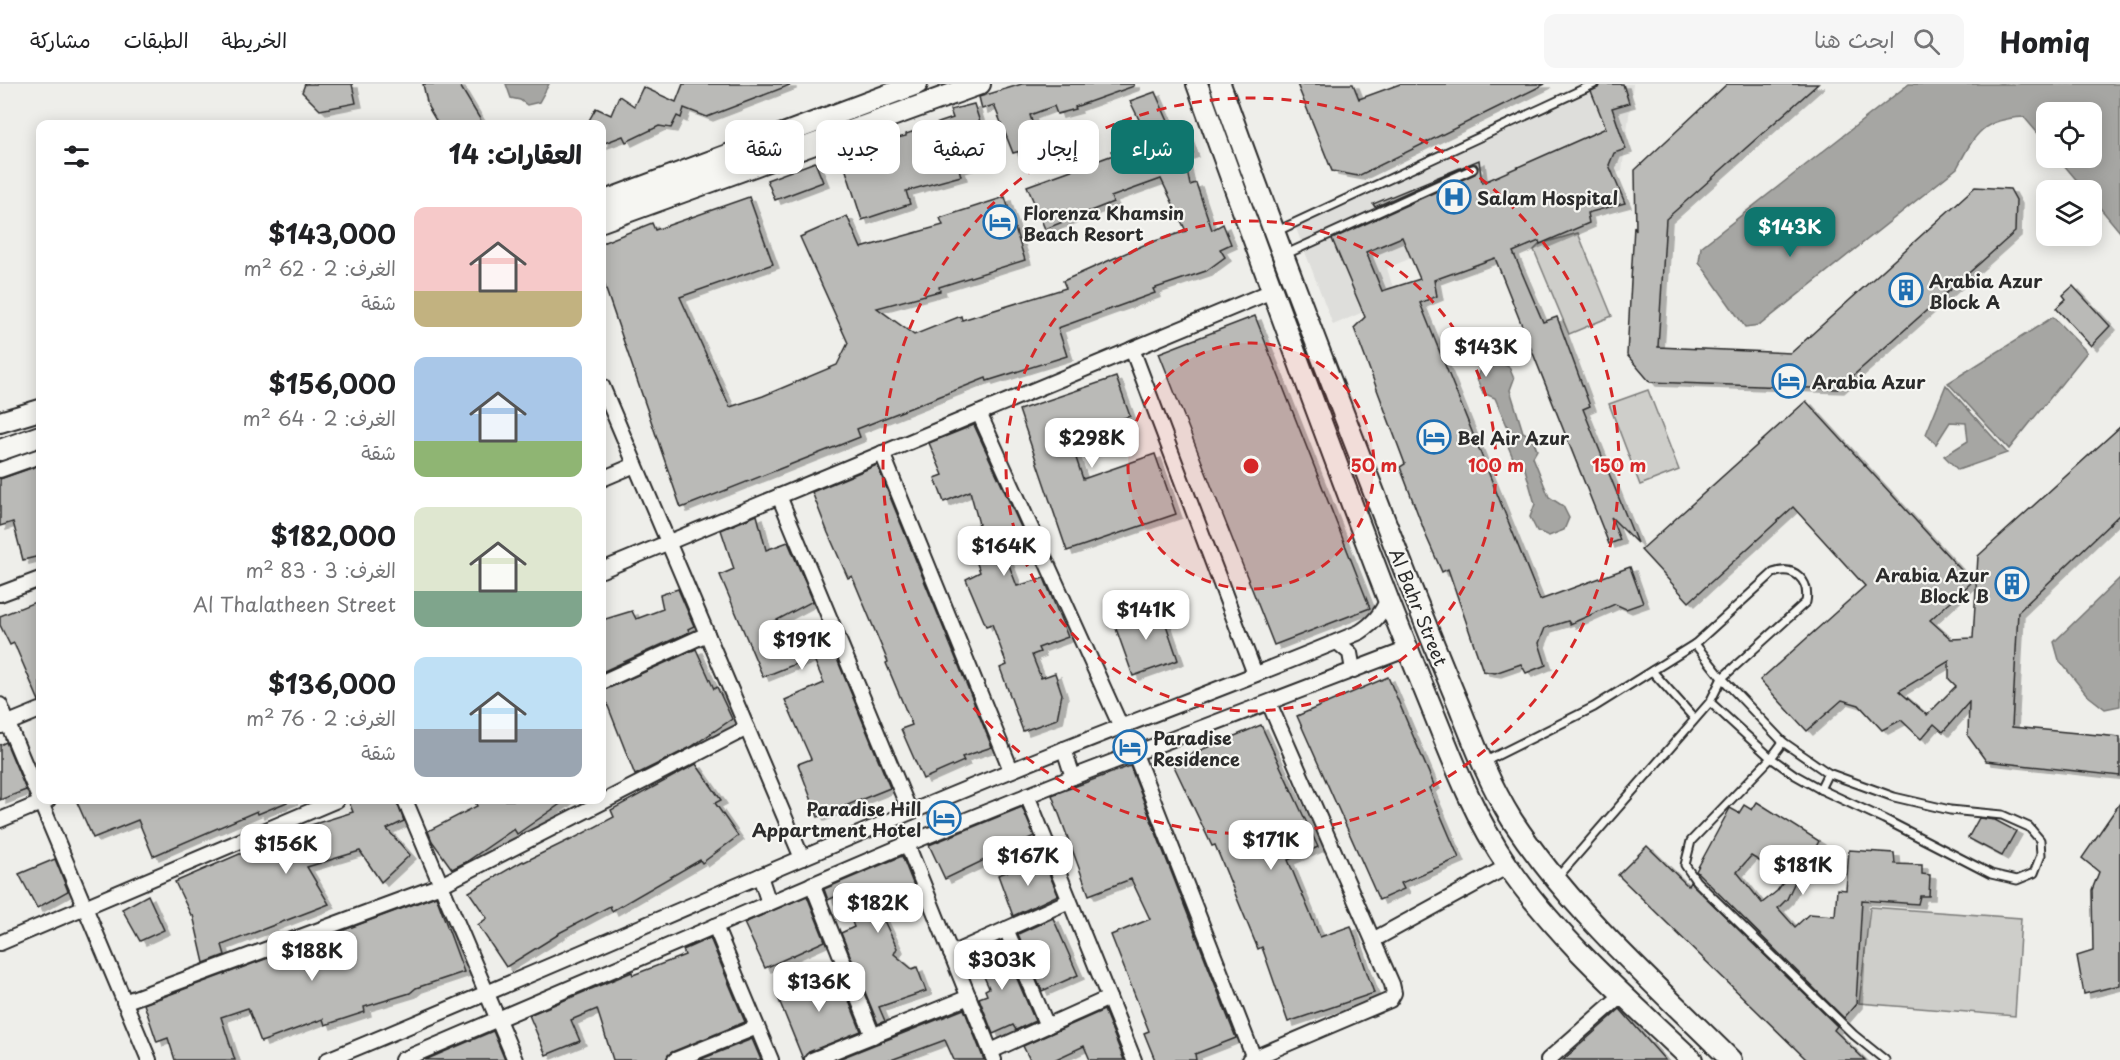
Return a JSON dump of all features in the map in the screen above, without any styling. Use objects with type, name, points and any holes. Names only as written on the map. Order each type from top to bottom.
[{"type":"main road","points":[[606,201],[917,84]]},
{"type":"main road","points":[[606,219],[980,84]]},
{"type":"main road","name":"Al Bahr Street","points":[[1197,84],[1388,599],[1478,816],[1508,866],[1555,925],[1692,1060]]},
{"type":"main road","name":"Al Bahr Street","points":[[1220,84],[1273,233],[1430,637],[1482,763],[1513,821],[1555,880],[1608,941],[1731,1060]]},
{"type":"main road","points":[[0,422],[36,411]]},
{"type":"main road","points":[[0,450],[36,437]]},
{"type":"main road","points":[[1700,1060],[1715,1044]]},
{"type":"street","points":[[606,568],[1272,291]]},
{"type":"street","points":[[1132,349],[1255,674]]},
{"type":"street","points":[[606,396],[802,858]]},
{"type":"street","points":[[978,413],[1121,727]]},
{"type":"street","points":[[882,453],[1011,770]]},
{"type":"street","points":[[0,470],[36,457]]},
{"type":"street","points":[[606,477],[635,465]]},
{"type":"street","points":[[779,496],[910,813]]},
{"type":"street","points":[[0,594],[36,580]]},
{"type":"street","points":[[327,1060],[487,995],[1011,770],[1337,642],[1372,624],[1388,599]]},
{"type":"street","points":[[606,680],[707,634]]},
{"type":"street","points":[[1337,642],[1350,653],[1353,670]]},
{"type":"street","points":[[402,1060],[498,1021],[907,844],[1073,777],[1408,649]]},
{"type":"street","points":[[1135,754],[1251,1059],[1390,1000],[1394,993],[1394,988],[1269,703]]},
{"type":"street","points":[[0,705],[4,725],[36,784]]},
{"type":"street","points":[[4,725],[36,712]]},
{"type":"street","points":[[606,800],[747,728]]},
{"type":"street","points":[[1064,749],[1073,777]]},
{"type":"street","points":[[1027,795],[1134,1060]]},
{"type":"street","points":[[0,820],[38,804]]},
{"type":"street","points":[[46,804],[84,907],[148,1060]]},
{"type":"street","points":[[0,943],[328,804]]},
{"type":"street","points":[[407,804],[515,1060]]},
{"type":"street","points":[[124,1002],[441,885],[599,804]]},
{"type":"street","points":[[907,844],[992,1056],[1047,1026],[1109,998]]},
{"type":"street","points":[[1373,940],[1508,866]]},
{"type":"street","points":[[760,876],[769,903]]},
{"type":"street","points":[[812,884],[873,1036]]},
{"type":"street","points":[[951,954],[1069,900]]},
{"type":"street","points":[[715,926],[771,1060]]},
{"type":"street","points":[[1005,929],[1047,1026]]},
{"type":"street","points":[[1548,1060],[1623,994]]},
{"type":"street","points":[[812,1060],[969,998]]},
{"type":"street","points":[[675,1060],[757,1027]]},
{"type":"lane","points":[[1273,233],[1594,84]]},
{"type":"lane","points":[[1282,256],[1473,169]]},
{"type":"lane","points":[[1482,763],[1570,720],[1695,644],[1773,573],[1783,569],[1795,573],[1803,581],[1806,602],[1722,678],[1710,702],[1555,880]]},
{"type":"lane","points":[[1695,644],[1722,678],[1783,742],[1828,773],[1894,797],[1950,810],[2002,815],[2029,828],[2040,840],[2041,855],[2034,873],[2017,880],[1991,874],[1820,789],[1771,758],[1710,702]]},
{"type":"lane","points":[[1652,671],[1694,718]]},
{"type":"lane","points":[[1783,742],[1771,758],[1691,841],[1685,865],[1696,881],[1777,962],[1854,1035],[1885,1060]]},
{"type":"lane","points":[[1820,789],[1828,773]]},
{"type":"shaded area","points":[[506,84],[549,84],[539,102],[527,105],[511,98]]},
{"type":"shaded area","name":"Salam Hospital","points":[[1581,84],[1633,84],[1622,171],[1387,268],[1396,298],[1333,325],[1294,223]]},
{"type":"shaded area","points":[[1909,84],[2120,84],[2120,232],[2102,210],[2102,180],[2077,180],[2066,168],[2102,168],[2102,102],[2036,102],[2036,131],[2024,117],[1998,121],[1981,130],[1957,168],[1760,325],[1745,327],[1699,262],[1701,247]]},
{"type":"shaded area","points":[[1578,233],[1612,316],[1569,334],[1534,250],[1540,244]]},
{"type":"shaded area","points":[[2053,317],[2087,352],[2009,449],[1948,383]]},
{"type":"shaded area","points":[[1497,361],[1509,367],[1514,379],[1510,390],[1523,432],[1532,437],[1537,450],[1533,457],[1549,497],[1563,506],[1569,518],[1564,530],[1549,536],[1537,531],[1530,517],[1535,504],[1523,462],[1514,460],[1508,446],[1512,437],[1495,398],[1483,393],[1477,379],[1482,367]]},
{"type":"shaded area","points":[[1946,385],[2007,453],[1958,470],[1944,456],[1968,441],[1966,423],[1950,422],[1936,444],[1926,434]]},
{"type":"shaded area","points":[[1648,390],[1679,470],[1640,485],[1609,404]]},
{"type":"shaded area","points":[[1114,428],[1121,439],[1112,448],[1093,453],[1085,435],[1094,438],[1100,431]]},
{"type":"shaded area","points":[[2120,578],[2120,706],[2105,709],[2087,695],[2059,660],[2054,642]]},
{"type":"shaded area","points":[[1870,907],[2021,918],[2015,1016],[1859,1003]]},
{"type":"building","points":[[305,84],[352,84],[356,103],[320,110],[302,92]]},
{"type":"building","points":[[423,84],[459,84],[481,120],[436,120],[428,107]]},
{"type":"building","points":[[683,84],[790,84],[707,117],[684,108],[681,118],[677,116],[671,128],[659,126],[626,142],[623,136],[606,142],[606,120],[589,120],[596,108],[611,115],[619,96],[634,106],[643,87],[676,102]]},
{"type":"building","points":[[1022,84],[1134,84],[1134,86],[1075,107],[1076,109],[1057,114],[1054,106],[1030,115],[1031,120],[1018,120],[1018,152],[1013,153],[1006,135],[1006,120],[1000,120],[994,105],[982,109],[979,97]]},
{"type":"building","points":[[1297,84],[1353,84],[1359,99],[1400,84],[1545,84],[1358,176],[1332,171]]},
{"type":"building","name":"Bel Air Azur","points":[[1600,84],[1623,84],[1629,103],[1612,108],[1626,149],[1614,153],[1609,165],[1625,203],[1587,213],[1589,223],[1540,244],[1539,241],[1513,252],[1543,322],[1557,317],[1590,406],[1583,409],[1637,543],[1611,517],[1620,540],[1609,544],[1495,258],[1434,280],[1437,296],[1420,303],[1540,600],[1630,567],[1643,603],[1626,609],[1615,604],[1570,624],[1568,621],[1545,628],[1539,643],[1546,665],[1526,673],[1521,664],[1495,673],[1483,671],[1448,569],[1442,572],[1400,467],[1405,464],[1354,328],[1365,317],[1332,239],[1475,174],[1478,167],[1476,164],[1471,164],[1375,207],[1373,204],[1479,160],[1482,183],[1606,128],[1591,91],[1598,88]],"holes":[[[1402,237],[1420,279],[1382,291],[1366,252]]]},
{"type":"building","name":"Arabia Azur Block A","points":[[1727,84],[1818,84],[1666,219],[1658,347],[1791,353],[1975,187],[2010,189],[2016,200],[2015,232],[1838,389],[1650,382],[1627,355],[1634,226],[1636,231],[1635,170]]},
{"type":"building","points":[[1155,92],[1168,120],[1139,120],[1130,101]]},
{"type":"building","points":[[974,104],[979,120],[947,120],[953,118],[950,110]]},
{"type":"building","points":[[912,132],[912,174],[960,174],[961,176],[906,191],[910,204],[862,220],[847,174],[900,174],[900,137]]},
{"type":"building","points":[[1111,156],[1111,174],[1188,174],[1190,185],[1196,183],[1212,230],[1223,224],[1231,244],[1220,249],[1225,257],[1206,271],[1153,289],[1155,293],[1058,328],[1067,356],[987,381],[986,378],[857,429],[860,437],[681,508],[606,290],[606,241],[652,223],[655,230],[749,197],[773,264],[680,297],[730,407],[763,396],[837,365],[848,343],[800,237],[847,216],[861,248],[943,225],[940,218],[1005,197],[1025,260],[939,287],[940,291],[877,308],[914,335],[961,316],[962,320],[1066,288],[1063,281],[1146,244],[1186,231],[1161,179],[1111,197],[1113,202],[1045,229],[1027,186],[1060,174],[1099,174],[1099,160]]},
{"type":"building","points":[[815,162],[816,174],[820,174],[823,182],[775,200],[767,180],[783,174],[804,174],[804,166]]},
{"type":"building","points":[[2073,286],[2110,326],[2091,346],[2056,308],[2066,299],[2063,295]]},
{"type":"building","points":[[1255,316],[1370,608],[1274,645],[1159,353]]},
{"type":"building","points":[[1116,377],[1130,416],[1069,437],[1083,479],[1155,454],[1176,514],[1067,551],[1019,410]]},
{"type":"building","points":[[1806,401],[1972,582],[1930,620],[1951,639],[1973,638],[1978,556],[2120,427],[2120,514],[2018,612],[2012,727],[2120,737],[2120,776],[1986,761],[1968,736],[1969,702],[1943,732],[1934,724],[1921,739],[1901,720],[1882,730],[1859,705],[1842,700],[1807,731],[1760,680],[1865,586],[1793,507],[1689,602],[1641,550]],"holes":[[[1949,661],[1949,679],[1956,686],[1927,715],[1899,691]]]},
{"type":"building","points":[[974,425],[1031,549],[1007,560],[1017,586],[1044,578],[1068,637],[1038,648],[1040,652],[1032,655],[1041,678],[1055,673],[1062,694],[1057,719],[1023,731],[1000,668],[1007,665],[992,624],[986,626],[966,579],[980,572],[972,549],[974,547],[969,529],[979,524],[970,491],[944,502],[935,478],[943,475],[929,443]]},
{"type":"building","points":[[877,465],[992,747],[962,757],[964,761],[923,779],[901,729],[912,725],[886,663],[888,662],[852,576],[848,578],[812,492]]},
{"type":"building","points":[[36,466],[36,557],[23,560],[13,522],[0,526],[0,479]]},
{"type":"building","points":[[757,515],[766,550],[788,542],[813,601],[775,621],[786,649],[826,632],[890,788],[818,817],[798,764],[811,759],[785,700],[824,683],[813,657],[763,677],[720,575],[734,569],[721,530]]},
{"type":"building","points":[[678,589],[694,626],[688,629],[689,632],[606,670],[606,619],[632,611],[636,619],[663,609],[660,595]]},
{"type":"building","points":[[36,602],[36,694],[14,643],[10,645],[0,625],[0,616]]},
{"type":"building","points":[[1160,607],[1178,660],[1133,676],[1114,623]]},
{"type":"building","points":[[696,649],[714,689],[717,687],[732,719],[691,747],[635,775],[606,701],[606,689]]},
{"type":"building","points":[[1388,677],[1434,785],[1429,788],[1459,858],[1401,883],[1404,889],[1379,900],[1297,716]]},
{"type":"building","points":[[1261,725],[1318,847],[1288,860],[1320,937],[1351,926],[1374,993],[1288,1022],[1262,947],[1258,949],[1215,845],[1212,846],[1172,762]]},
{"type":"building","points":[[6,742],[26,790],[0,800],[0,745]]},
{"type":"building","points":[[696,764],[721,800],[715,803],[738,836],[702,863],[700,860],[612,911],[610,906],[559,933],[506,967],[478,925],[487,918],[469,892],[523,861],[569,841],[614,817],[611,810]]},
{"type":"building","points":[[1130,766],[1236,1038],[1195,1054],[1196,1060],[1155,1060],[1144,1033],[1149,1031],[1111,935],[1150,919],[1131,879],[1089,895],[1052,795]]},
{"type":"building","points":[[1757,802],[1819,841],[1800,877],[1798,875],[1787,899],[1778,908],[1795,927],[1809,914],[1835,916],[1837,889],[1846,890],[1849,850],[1894,853],[1895,864],[1922,865],[1922,874],[1930,875],[1929,896],[1920,896],[1918,904],[1862,900],[1856,1004],[1844,1018],[1696,871],[1730,808],[1739,813],[1744,805],[1752,810]],"holes":[[[1751,856],[1787,877],[1777,891],[1762,903],[1737,872]]]},
{"type":"building","points":[[2120,803],[2120,985],[2084,994],[2077,956],[2093,951],[2092,890],[2099,872],[2082,858]]},
{"type":"building","points":[[78,804],[282,804],[258,814],[257,811],[153,856],[138,820],[93,838]]},
{"type":"building","points":[[350,804],[398,804],[404,821],[387,829],[410,855],[381,882],[360,851],[307,867],[329,904],[222,945],[225,955],[204,963],[193,915],[175,882],[308,826],[353,812]]},
{"type":"building","points":[[476,804],[560,804],[517,834],[514,829],[452,869],[432,841],[428,831],[477,806]]},
{"type":"building","points":[[1022,807],[1034,836],[945,879],[929,845]]},
{"type":"building","points":[[1979,818],[1995,820],[2016,831],[2002,856],[1968,838]]},
{"type":"building","points":[[1647,846],[1688,886],[1690,882],[1837,1026],[1834,1030],[1865,1060],[1807,1060],[1618,875]]},
{"type":"building","points":[[902,856],[916,891],[878,908],[897,948],[894,954],[912,969],[917,967],[926,991],[879,1007],[885,1021],[878,1024],[841,933],[854,927],[841,894],[828,900],[824,889]]},
{"type":"building","points":[[55,859],[68,891],[37,908],[19,874]]},
{"type":"building","points":[[1043,859],[1058,895],[1013,916],[998,875]]},
{"type":"building","points":[[148,895],[164,930],[140,941],[122,909]]},
{"type":"building","points":[[436,896],[464,972],[416,988],[410,993],[364,1007],[365,1012],[325,1025],[323,1019],[261,1042],[248,1008],[221,1017],[235,1060],[175,1060],[168,1038],[157,1042],[144,1004]]},
{"type":"building","points":[[807,896],[825,941],[765,968],[744,923]]},
{"type":"building","points":[[1053,918],[1078,975],[1042,991],[1018,934]]},
{"type":"building","points":[[710,938],[745,1022],[672,1052],[666,1060],[613,1060],[597,1009],[571,1020],[580,1041],[546,1055],[529,1015],[632,972],[633,975],[685,955],[683,950]]},
{"type":"building","points":[[1001,941],[1035,1021],[1016,1030],[1013,1025],[993,1034],[979,998],[987,995],[985,990],[989,988],[974,954]]},
{"type":"building","points":[[837,971],[861,1031],[809,1052],[803,1059],[777,995]]},
{"type":"building","points":[[964,1009],[984,1060],[954,1060],[945,1040],[891,1060],[836,1060]]},
{"type":"building","points":[[1620,1009],[1665,1060],[1563,1060]]},
{"type":"building","points":[[1104,1010],[1124,1060],[1090,1060],[1084,1046],[1054,1060],[1030,1060],[1023,1046]]},
{"type":"building","points":[[493,1031],[505,1060],[425,1060]]},
{"type":"building","points":[[752,1039],[761,1060],[699,1060]]},
{"type":"place","name":"Salam Hospital","points":[[1454,197]]},
{"type":"place","name":"Florenza Khamsin Beach Resort","points":[[1000,222]]},
{"type":"place","name":"Arabia Azur Block A","points":[[1906,290]]},
{"type":"place","name":"Arabia Azur","points":[[1789,381]]},
{"type":"place","name":"Bel Air Azur","points":[[1434,437]]},
{"type":"place","name":"Arabia Azur Block B","points":[[2012,584]]},
{"type":"place","name":"Paradise Residence","points":[[1130,747]]},
{"type":"place","name":"Paradise Hill Appartment Hotel","points":[[944,818]]}]
